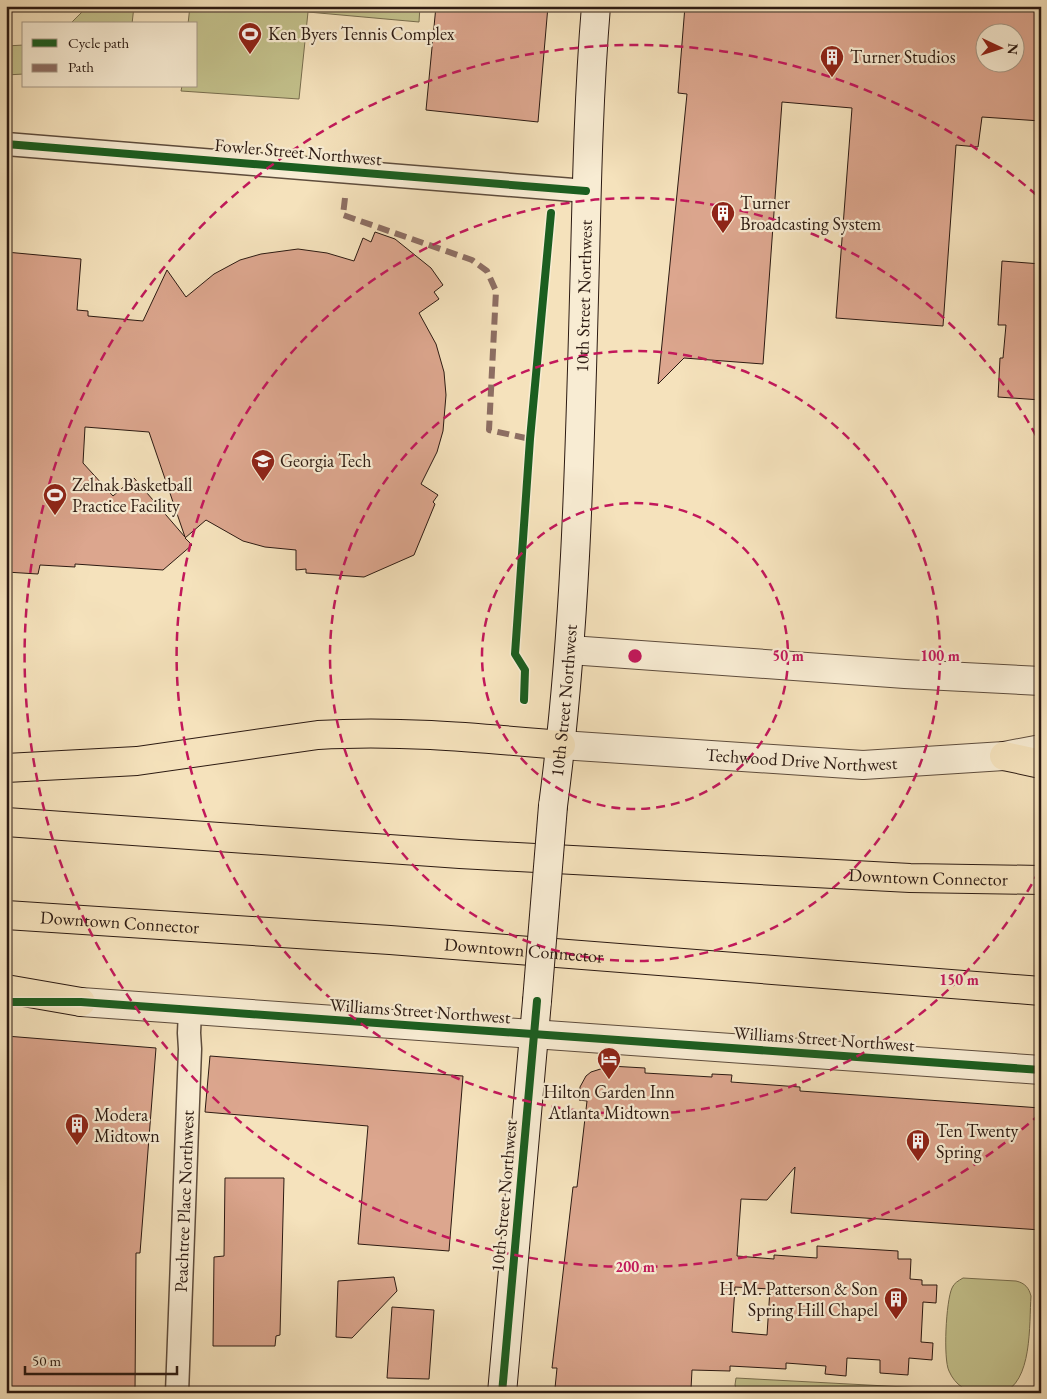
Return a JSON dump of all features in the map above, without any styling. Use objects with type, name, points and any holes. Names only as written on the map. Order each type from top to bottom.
[{"type":"highway","points":[[6,768],[137,760],[345,733],[424,733],[561,745]]},
{"type":"highway","points":[[1004,756],[1041,764]]},
{"type":"highway","name":"Downtown Connector","points":[[6,822],[460,854],[910,878],[1041,880]]},
{"type":"highway","name":"Downtown Connector","points":[[6,915],[390,940],[1041,991]]},
{"type":"highway","points":[[6,989],[81,1002]]},
{"type":"street","name":"10th Street Northwest","points":[[502,1393],[553,806],[570,650],[580,448],[586,191],[596,6]]},
{"type":"street","name":"Fowler Street Northwest","points":[[6,144],[586,191]]},
{"type":"street","points":[[570,650],[895,673],[1041,681]]},
{"type":"street","name":"Techwood Drive Northwest","points":[[561,745],[863,765],[1004,756],[1041,749]]},
{"type":"street","name":"Williams Street Northwest","points":[[6,1002],[81,1002],[1041,1070]]},
{"type":"street","name":"Peachtree Place Northwest","points":[[177,1393],[190,1010]]},
{"type":"shaded area","points":[[88,6],[134,6],[132,22],[72,22]]},
{"type":"shaded area","name":"Ken Byers Tennis Complex","points":[[190,6],[420,6],[419,22],[308,12],[299,99],[181,91],[182,88],[198,88],[198,22],[188,22]]},
{"type":"shaded area","points":[[22,45],[22,74],[6,75],[6,46]]},
{"type":"shaded area","points":[[963,1278],[1016,1281],[1028,1288],[1031,1296],[1029,1336],[1024,1365],[1019,1378],[1011,1387],[1001,1393],[977,1393],[967,1390],[958,1384],[947,1365],[946,1330],[948,1305],[953,1286]]},
{"type":"shaded area","points":[[736,1378],[924,1388],[930,1393],[737,1393]]},
{"type":"building","name":"Ken Byers Tennis Complex","points":[[436,6],[548,6],[538,122],[426,110]]},
{"type":"building","points":[[685,6],[1041,6],[1041,121],[982,117],[978,147],[956,145],[943,326],[836,318],[852,108],[782,102],[763,364],[684,358],[658,384],[687,94],[678,93]]},
{"type":"building","points":[[375,232],[395,239],[431,268],[443,285],[434,292],[439,299],[419,313],[436,344],[444,372],[446,395],[443,431],[437,452],[421,484],[438,495],[433,502],[435,504],[414,555],[364,577],[306,573],[306,569],[296,570],[296,550],[265,547],[243,541],[206,520],[185,538],[192,545],[163,570],[75,564],[75,567],[40,565],[38,574],[6,572],[6,252],[81,259],[77,310],[88,311],[88,316],[143,321],[167,270],[186,297],[214,274],[240,260],[261,254],[298,249],[327,253],[354,261],[363,238],[371,242]],"holes":[[[85,427],[149,432],[185,537],[134,478],[113,496],[83,463]]]},
{"type":"building","points":[[1002,261],[1041,264],[1041,400],[998,397],[1000,358],[1003,358],[1006,325],[998,325]]},
{"type":"building","name":"Modera Midtown","points":[[6,1036],[156,1048],[140,1253],[136,1253],[135,1393],[6,1393]]},
{"type":"building","points":[[210,1056],[463,1076],[449,1251],[358,1244],[368,1126],[205,1112]]},
{"type":"building","points":[[610,1066],[645,1068],[645,1073],[712,1077],[712,1074],[732,1075],[731,1082],[800,1087],[800,1091],[1041,1108],[1041,1230],[791,1213],[795,1167],[767,1200],[741,1199],[737,1256],[774,1259],[774,1255],[817,1258],[817,1246],[898,1251],[898,1259],[911,1259],[910,1279],[922,1280],[922,1285],[937,1285],[936,1303],[923,1302],[921,1342],[933,1343],[932,1360],[909,1358],[908,1375],[880,1373],[880,1360],[847,1358],[846,1376],[825,1374],[826,1366],[786,1363],[786,1369],[730,1366],[730,1371],[692,1370],[691,1389],[599,1389],[599,1391],[555,1388],[557,1368],[552,1368],[573,1187],[577,1187],[587,1101],[579,1100],[580,1087],[586,1076],[591,1072]],"holes":[[[735,1287],[770,1289],[767,1335],[732,1332]]]},
{"type":"building","points":[[225,1178],[284,1178],[280,1335],[276,1336],[275,1346],[213,1346],[214,1257],[224,1256]]},
{"type":"building","points":[[394,1277],[397,1291],[352,1338],[336,1337],[338,1281]]},
{"type":"building","points":[[392,1307],[434,1310],[429,1379],[387,1378]]},
{"type":"marked path","points":[[345,198],[343,215],[472,260],[487,271],[496,291],[489,430],[530,439]]},
{"type":"cycle path","points":[[6,144],[586,191]]},
{"type":"cycle path","points":[[524,700],[525,670],[515,654],[530,439],[551,213]]},
{"type":"cycle path","points":[[502,1393],[537,1001]]},
{"type":"cycle path","points":[[6,1002],[81,1002],[1041,1070]]},
{"type":"place","name":"Ken Byers Tennis Complex","points":[[250,55]]},
{"type":"place","name":"Turner Studios","points":[[832,78]]},
{"type":"place","name":"Turner Broadcasting System","points":[[723,234]]},
{"type":"place","name":"Georgia Tech","points":[[263,482]]},
{"type":"place","name":"Zelnak Basketball Practice Facility","points":[[55,516]]},
{"type":"place","name":"Hilton Garden Inn Atlanta Midtown","points":[[609,1080]]},
{"type":"place","name":"Modera Midtown","points":[[77,1146]]},
{"type":"place","name":"Ten Twenty Spring","points":[[918,1162]]},
{"type":"place","name":"H. M. Patterson & Son Spring Hill Chapel","points":[[896,1320]]}]
